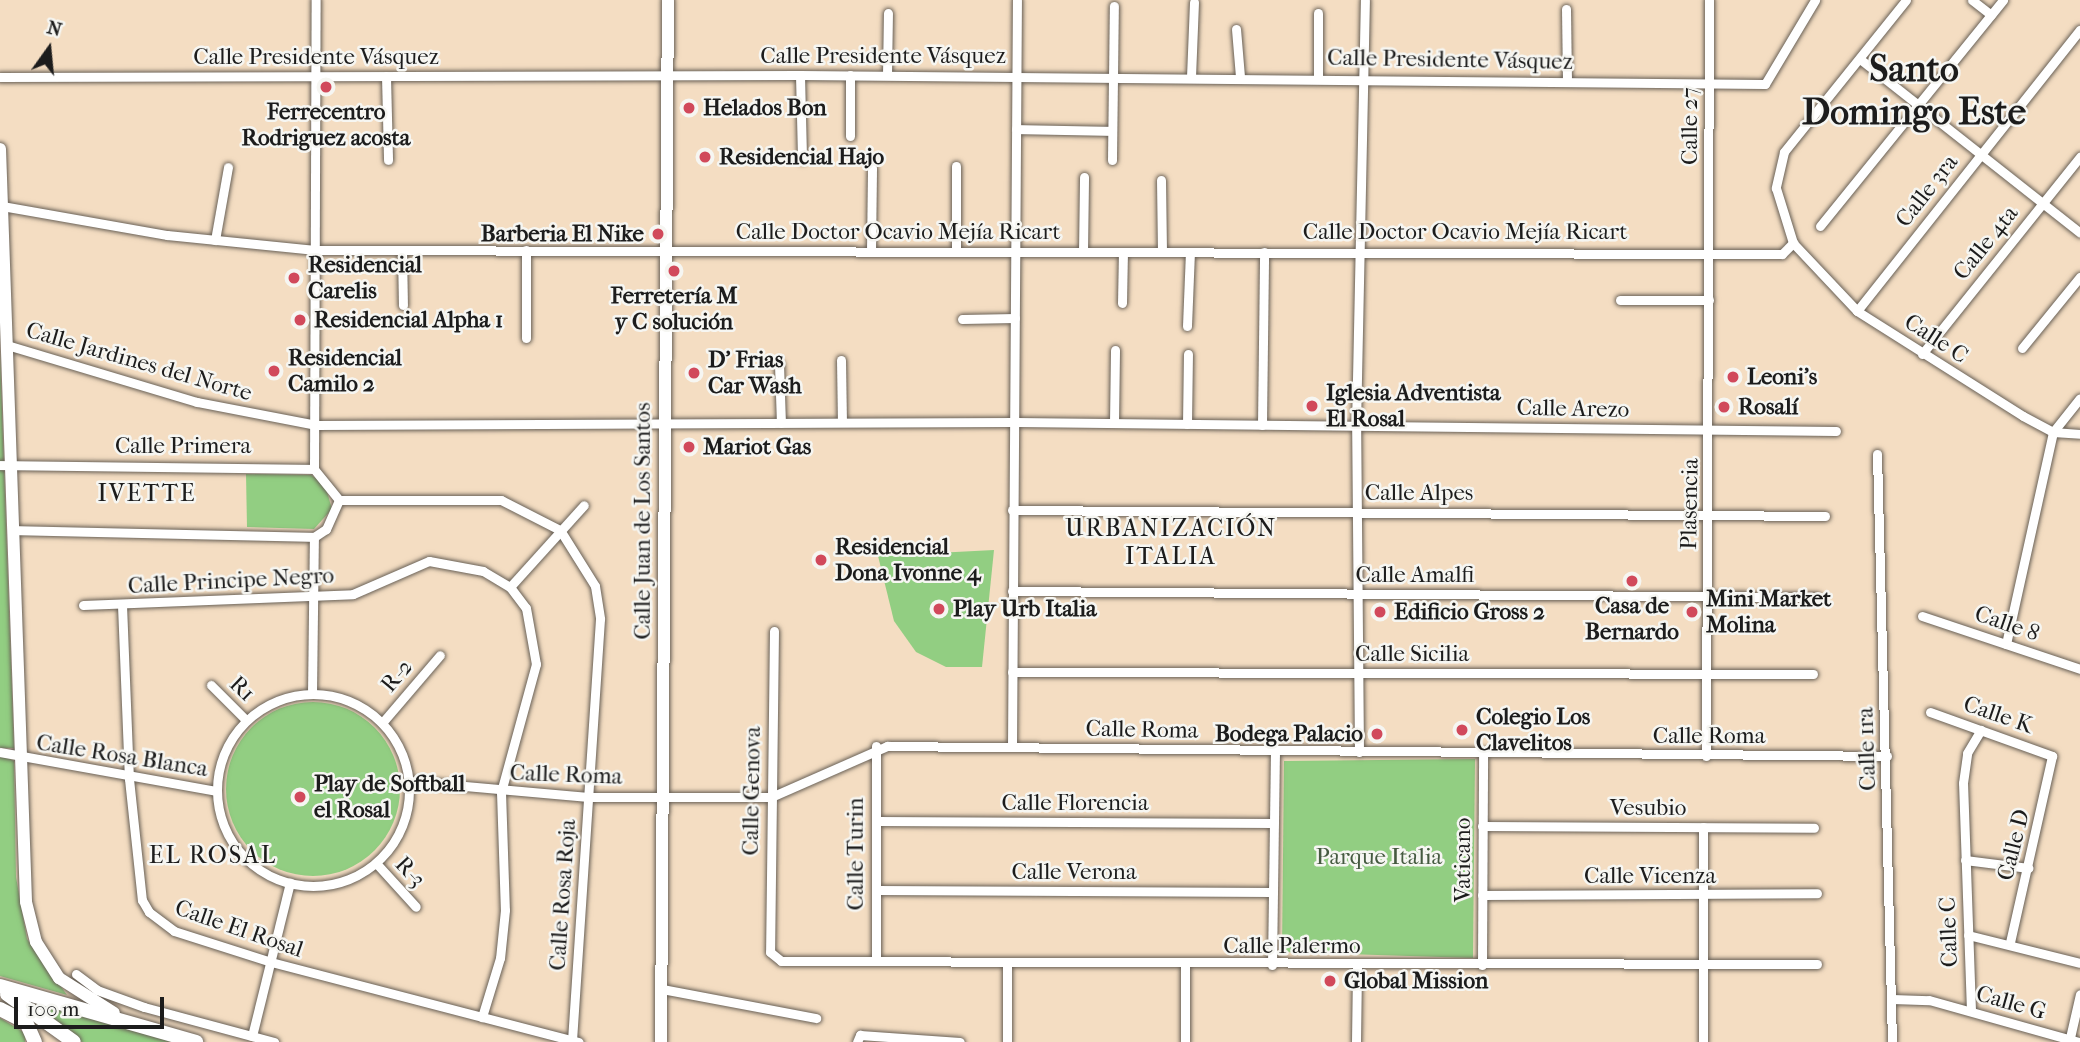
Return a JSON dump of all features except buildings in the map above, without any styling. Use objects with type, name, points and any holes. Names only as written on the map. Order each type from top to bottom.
[{"type":"main road","points":[[0,988],[196,1042]]},
{"type":"main road","points":[[0,988],[74,1042]]},
{"type":"main road","points":[[0,1009],[26,1022],[35,1042]]},
{"type":"street","points":[[316,0],[314,469],[339,500]]},
{"type":"street","name":"Calle Juan de Los Santos","points":[[661,1042],[667,0]]},
{"type":"street","points":[[1012,747],[1017,0]]},
{"type":"street","points":[[1359,752],[1356,426],[1368,78],[1365,0]]},
{"type":"street","name":"Calle 27","points":[[1709,0],[1709,252]]},
{"type":"street","name":"Calle Presidente Vásquez","points":[[0,77],[887,75],[1765,84],[1815,0]]},
{"type":"street","points":[[1793,243],[1776,188],[1784,152],[1906,0]]},
{"type":"street","points":[[1972,0],[1991,15]]},
{"type":"street","points":[[1820,226],[2003,0]]},
{"type":"street","points":[[1191,77],[1194,2]]},
{"type":"street","points":[[1112,160],[1114,6]]},
{"type":"street","points":[[1566,9],[1567,80]]},
{"type":"street","points":[[887,75],[888,13]]},
{"type":"street","points":[[1318,13],[1318,78]]},
{"type":"street","points":[[1236,29],[1240,78]]},
{"type":"street","name":"Calle 3ra","points":[[1857,311],[2080,30]]},
{"type":"street","points":[[1860,59],[2080,233]]},
{"type":"street","points":[[800,75],[802,159]]},
{"type":"street","points":[[850,75],[850,136]]},
{"type":"street","points":[[386,76],[388,160]]},
{"type":"street","points":[[1016,129],[1112,131]]},
{"type":"street","points":[[0,149],[7,345],[6,465],[13,530],[22,759],[23,878],[36,942],[78,995],[149,1028]]},
{"type":"street","name":"Calle 4ta","points":[[1922,354],[2080,157]]},
{"type":"street","points":[[956,166],[956,251]]},
{"type":"street","points":[[215,240],[228,167]]},
{"type":"street","points":[[871,251],[872,168]]},
{"type":"street","points":[[1083,252],[1084,177]]},
{"type":"street","points":[[1161,180],[1162,252]]},
{"type":"street","name":"Calle Doctor Ocavio Mejía Ricart","points":[[2,206],[215,240],[315,250],[1362,250],[1782,254],[1793,243]]},
{"type":"street","name":"Calle C","points":[[1793,243],[1857,311],[1922,354],[2053,432],[2080,434]]},
{"type":"street","points":[[402,250],[403,305]]},
{"type":"street","points":[[526,250],[526,338]]},
{"type":"street","points":[[1122,303],[1124,252]]},
{"type":"street","points":[[1187,326],[1190,252]]},
{"type":"street","points":[[1262,425],[1264,252]]},
{"type":"street","name":"Plasencia","points":[[1706,756],[1709,252]]},
{"type":"street","points":[[2022,348],[2080,276]]},
{"type":"street","points":[[1620,300],[1709,300]]},
{"type":"street","points":[[962,319],[1015,318]]},
{"type":"street","name":"Calle Jardines del Norte","points":[[7,345],[197,402],[316,425],[1016,422]]},
{"type":"street","points":[[1114,423],[1115,350]]},
{"type":"street","points":[[1187,424],[1188,354]]},
{"type":"street","points":[[841,360],[842,422]]},
{"type":"street","points":[[779,364],[781,423]]},
{"type":"street","points":[[2007,644],[2053,432],[2080,398]]},
{"type":"street","name":"Calle Arezo","points":[[1016,422],[1836,431]]},
{"type":"street","name":"Calle 1ra","points":[[1877,454],[1887,756],[1892,1042]]},
{"type":"street","name":"Calle Primera","points":[[6,465],[314,469]]},
{"type":"street","points":[[13,530],[314,537],[326,529],[339,500]]},
{"type":"street","points":[[339,500],[501,500],[560,530]]},
{"type":"street","points":[[482,1017],[500,958],[505,910],[500,792],[536,664],[526,608],[510,587],[584,505]]},
{"type":"street","name":"Calle Alpes","points":[[1012,510],[1709,513],[1825,516]]},
{"type":"street","name":"Calle Rosa Roja","points":[[560,530],[595,586],[600,619],[576,1041]]},
{"type":"street","points":[[313,694],[314,537]]},
{"type":"street","name":"Calle Principe Negro","points":[[83,605],[313,599],[353,594],[429,561],[466,565],[510,587]]},
{"type":"street","name":"Calle Amalfi","points":[[1013,591],[1817,597]]},
{"type":"street","name":"Calle El Rosal","points":[[122,606],[129,779],[142,900],[149,912],[174,931],[271,962],[576,1041]]},
{"type":"street","name":"Calle 8","points":[[1922,616],[2080,668]]},
{"type":"street","name":"Calle Genova","points":[[770,952],[774,631]]},
{"type":"street","name":"R-2","points":[[383,723],[440,654]]},
{"type":"street","name":"Calle Sicilia","points":[[1012,672],[1813,674]]},
{"type":"street","name":"R1","points":[[211,685],[246,720]]},
{"type":"street","points":[[313,694],[341,698],[383,723],[401,750],[409,781],[396,840],[376,863],[350,879],[290,883],[261,871],[237,849],[222,822],[216,791],[219,765],[246,720],[267,705],[313,694]]},
{"type":"street","name":"Calle K","points":[[1930,712],[2052,756]]},
{"type":"street","name":"Calle C","points":[[1971,1011],[1964,768],[1980,730]]},
{"type":"street","name":"Calle Roma","points":[[409,781],[500,792],[588,797],[771,797],[876,746],[1483,755],[1887,756]]},
{"type":"street","name":"Calle Turin","points":[[876,746],[876,961]]},
{"type":"street","points":[[1272,965],[1275,751]]},
{"type":"street","points":[[0,752],[22,759]]},
{"type":"street","name":"Vaticano","points":[[1482,965],[1483,755]]},
{"type":"street","name":"Calle D","points":[[2010,942],[2052,756]]},
{"type":"street","name":"Calle Rosa Blanca","points":[[22,759],[129,779],[216,791]]},
{"type":"street","name":"Calle Florencia","points":[[876,821],[1274,823]]},
{"type":"street","name":"Vesubio","points":[[1482,826],[1814,828]]},
{"type":"street","points":[[1703,827],[1703,1042]]},
{"type":"street","points":[[1965,860],[2028,867]]},
{"type":"street","name":"R-3","points":[[376,863],[416,907]]},
{"type":"street","points":[[252,1036],[290,883]]},
{"type":"street","name":"Calle Verona","points":[[876,890],[1273,892]]},
{"type":"street","name":"Calle Vicenza","points":[[1482,895],[1703,896],[1817,893]]},
{"type":"street","points":[[1969,934],[2010,942],[2080,963]]},
{"type":"street","name":"Calle Palermo","points":[[770,952],[781,961],[1357,966],[1817,964]]},
{"type":"street","points":[[1007,962],[1007,1042]]},
{"type":"street","points":[[1185,964],[1185,1042]]},
{"type":"street","points":[[1356,1042],[1357,966]]},
{"type":"street","points":[[76,974],[132,1003],[274,1042]]},
{"type":"street","points":[[662,989],[816,1018]]},
{"type":"street","points":[[2072,1041],[2080,994]]},
{"type":"street","name":"Calle G","points":[[1892,999],[1971,1011],[2072,1041]]},
{"type":"street","points":[[857,1039],[960,1042]]},
{"type":"green space","points":[[0,354],[14,748],[0,748]]},
{"type":"green space","points":[[246,474],[311,475],[325,485],[332,509],[314,529],[247,527]]},
{"type":"green space","name":"Play Urb Italia","points":[[994,550],[982,667],[946,667],[916,652],[894,621],[878,556]]},
{"type":"green space","points":[[313,702],[346,709],[375,727],[393,756],[400,789],[393,822],[375,851],[346,869],[313,876],[280,869],[251,851],[233,822],[226,789],[233,756],[251,727],[280,709]]},
{"type":"green space","points":[[0,754],[14,761],[16,877],[27,939],[67,995],[0,976]]},
{"type":"green space","name":"Parque Italia","points":[[1475,759],[1473,958],[1282,952],[1284,761]]},
{"type":"green space","points":[[34,1002],[176,1042],[82,1042]]},
{"type":"green space","points":[[0,1018],[25,1033],[25,1042],[0,1042]]},
{"type":"place","name":"Ferrecentro Rodriguez acosta","points":[[326,87]]},
{"type":"place","name":"Helados Bon","points":[[689,108]]},
{"type":"place","name":"Residencial Hajo","points":[[705,157]]},
{"type":"place","name":"Barberia El Nike","points":[[658,234]]},
{"type":"place","name":"Ferretería M y C solución","points":[[674,271]]},
{"type":"place","name":"Residencial Carelis","points":[[294,278]]},
{"type":"place","name":"Residencial Alpha 1","points":[[300,320]]},
{"type":"place","name":"Residencial Camilo 2","points":[[274,371]]},
{"type":"place","name":"D' Frias Car Wash","points":[[694,373]]},
{"type":"place","name":"Leoni's","points":[[1733,377]]},
{"type":"place","name":"Iglesia Adventista El Rosal","points":[[1312,406]]},
{"type":"place","name":"Rosalí","points":[[1724,407]]},
{"type":"place","name":"Mariot Gas","points":[[689,447]]},
{"type":"place","name":"Residencial Dona Ivonne 4","points":[[821,560]]},
{"type":"place","name":"Casa de Bernardo","points":[[1632,581]]},
{"type":"place","name":"Play Urb Italia","points":[[939,609]]},
{"type":"place","name":"Edificio Gross 2","points":[[1380,612]]},
{"type":"place","name":"Mini Market Molina","points":[[1692,612]]},
{"type":"place","name":"Colegio Los Clavelitos","points":[[1462,730]]},
{"type":"place","name":"Bodega Palacio","points":[[1377,734]]},
{"type":"place","name":"Play de Softball el Rosal","points":[[300,797]]},
{"type":"place","name":"Global Mission","points":[[1330,981]]},
{"type":"district","name":"Santo Domingo Este","points":[[1914,92]]},
{"type":"district","name":"IVETTE","points":[[147,494]]},
{"type":"district","name":"URBANIZACIÓN ITALIA","points":[[1171,543]]},
{"type":"district","name":"EL ROSAL","points":[[213,856]]}]
